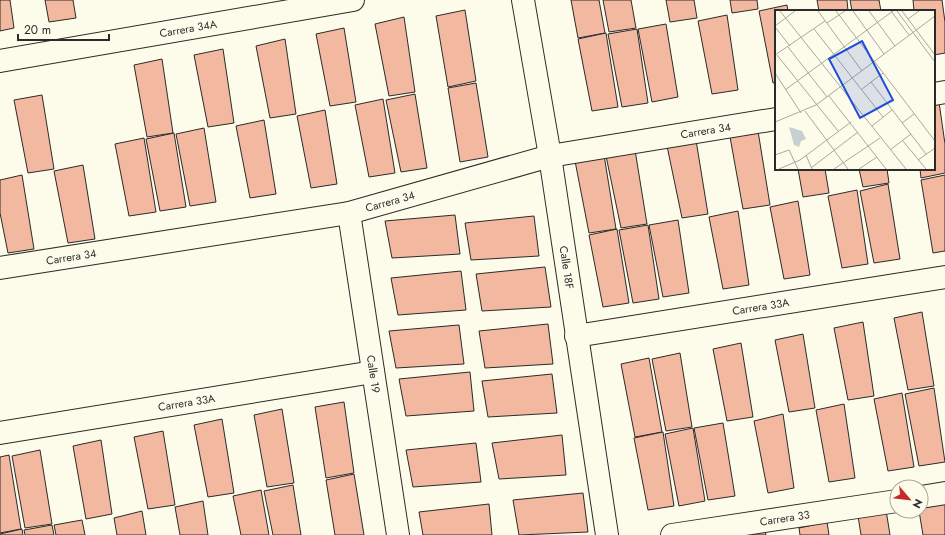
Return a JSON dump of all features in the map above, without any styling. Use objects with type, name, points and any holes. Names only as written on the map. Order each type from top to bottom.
[{"type":"street","name":"Carrera 34A","points":[[0,61],[353,0]]},
{"type":"street","name":"Calle 18F","points":[[523,0],[550,156],[607,535]]},
{"type":"street","points":[[935,94],[945,92]]},
{"type":"street","name":"Carrera 34","points":[[0,268],[349,213],[550,156],[775,120]]},
{"type":"street","name":"Calle 19","points":[[349,213],[398,535]]},
{"type":"street","name":"Carrera 33A","points":[[576,336],[945,277]]},
{"type":"street","name":"Carrera 33A","points":[[0,433],[373,372]]},
{"type":"street","points":[[929,496],[945,493]]},
{"type":"street","name":"Carrera 33","points":[[672,535],[889,502]]},
{"type":"building","points":[[0,0],[10,0],[14,28],[0,31]]},
{"type":"building","points":[[45,0],[73,0],[76,18],[49,22]]},
{"type":"building","points":[[571,0],[599,0],[605,33],[578,38]]},
{"type":"building","points":[[603,0],[631,0],[636,28],[609,32]]},
{"type":"building","points":[[666,0],[694,0],[697,18],[670,22]]},
{"type":"building","points":[[730,0],[757,0],[758,9],[732,13]]},
{"type":"building","points":[[817,0],[847,0],[848,10],[819,10]]},
{"type":"building","points":[[850,0],[879,0],[881,10],[852,10]]},
{"type":"building","points":[[913,0],[942,0],[945,22],[945,53],[935,55],[935,10],[914,10]]},
{"type":"building","points":[[787,5],[788,10],[775,10],[775,83],[773,83],[759,11]]},
{"type":"building","points":[[465,10],[476,81],[448,87],[436,16]]},
{"type":"building","points":[[727,15],[738,90],[712,94],[698,21]]},
{"type":"building","points":[[404,17],[415,92],[389,96],[375,24]]},
{"type":"building","points":[[666,24],[678,97],[652,102],[638,29]]},
{"type":"building","points":[[344,28],[356,102],[330,106],[316,34]]},
{"type":"building","points":[[637,29],[648,103],[622,107],[608,34]]},
{"type":"building","points":[[606,33],[618,107],[592,111],[578,39]]},
{"type":"building","points":[[285,39],[296,114],[270,118],[256,46]]},
{"type":"building","points":[[223,49],[234,123],[208,127],[194,55]]},
{"type":"building","points":[[162,59],[173,133],[147,137],[134,65]]},
{"type":"building","points":[[476,83],[488,157],[460,162],[448,88]]},
{"type":"building","points":[[415,94],[427,168],[401,172],[386,100]]},
{"type":"building","points":[[42,95],[54,169],[28,173],[14,100]]},
{"type":"building","points":[[383,99],[395,173],[369,177],[355,105]]},
{"type":"building","points":[[939,102],[945,144],[945,173],[921,178],[920,170],[935,170],[935,103]]},
{"type":"building","points":[[325,110],[337,184],[311,188],[297,116]]},
{"type":"building","points":[[264,120],[276,194],[250,198],[236,126]]},
{"type":"building","points":[[204,128],[216,202],[190,206],[176,134]]},
{"type":"building","points":[[758,131],[770,205],[743,209],[730,137]]},
{"type":"building","points":[[174,133],[186,207],[160,211],[146,139]]},
{"type":"building","points":[[144,138],[156,212],[129,216],[115,144]]},
{"type":"building","points":[[696,140],[708,214],[682,218],[667,146]]},
{"type":"building","points":[[635,150],[647,224],[621,228],[606,156]]},
{"type":"building","points":[[604,155],[616,229],[589,233],[575,161]]},
{"type":"building","points":[[83,165],[95,239],[68,243],[54,171]]},
{"type":"building","points":[[798,170],[825,170],[829,193],[803,197]]},
{"type":"building","points":[[859,170],[887,170],[889,183],[863,187]]},
{"type":"building","points":[[22,175],[34,249],[8,253],[0,213],[0,180]]},
{"type":"building","points":[[945,175],[945,251],[933,253],[921,180]]},
{"type":"building","points":[[888,184],[900,259],[874,263],[860,191]]},
{"type":"building","points":[[857,190],[868,264],[842,268],[828,196]]},
{"type":"building","points":[[798,201],[810,275],[784,279],[770,207]]},
{"type":"building","points":[[738,211],[749,285],[723,289],[709,217]]},
{"type":"building","points":[[455,215],[460,254],[392,258],[385,221]]},
{"type":"building","points":[[534,216],[539,256],[471,260],[465,223]]},
{"type":"building","points":[[678,220],[689,293],[663,297],[649,225]]},
{"type":"building","points":[[648,225],[659,299],[633,303],[619,230]]},
{"type":"building","points":[[617,229],[629,303],[603,307],[589,235]]},
{"type":"building","points":[[545,267],[551,307],[482,311],[476,274]]},
{"type":"building","points":[[461,271],[466,310],[398,315],[391,278]]},
{"type":"building","points":[[922,312],[934,386],[908,390],[894,318]]},
{"type":"building","points":[[863,322],[874,396],[848,400],[834,328]]},
{"type":"building","points":[[548,324],[553,364],[485,368],[479,331]]},
{"type":"building","points":[[459,325],[464,364],[396,368],[389,331]]},
{"type":"building","points":[[803,334],[815,408],[789,412],[775,340]]},
{"type":"building","points":[[741,343],[753,417],[727,421],[713,349]]},
{"type":"building","points":[[680,353],[692,427],[666,431],[652,359]]},
{"type":"building","points":[[649,358],[662,432],[635,437],[621,364]]},
{"type":"building","points":[[470,372],[474,411],[406,416],[399,379]]},
{"type":"building","points":[[552,374],[557,413],[488,417],[482,381]]},
{"type":"building","points":[[934,388],[945,462],[919,466],[905,394]]},
{"type":"building","points":[[902,393],[914,467],[888,471],[874,399]]},
{"type":"building","points":[[344,402],[354,473],[326,478],[315,407]]},
{"type":"building","points":[[844,404],[855,478],[829,482],[816,410]]},
{"type":"building","points":[[282,409],[294,483],[267,487],[254,415]]},
{"type":"building","points":[[783,414],[794,488],[768,493],[754,421]]},
{"type":"building","points":[[222,419],[234,493],[208,497],[194,425]]},
{"type":"building","points":[[723,423],[735,496],[708,500],[694,428]]},
{"type":"building","points":[[693,428],[705,501],[679,506],[665,434]]},
{"type":"building","points":[[163,431],[175,505],[148,509],[134,437]]},
{"type":"building","points":[[663,432],[674,506],[648,510],[634,438]]},
{"type":"building","points":[[562,435],[566,475],[499,479],[492,443]]},
{"type":"building","points":[[101,440],[112,514],[86,519],[73,446]]},
{"type":"building","points":[[476,443],[481,482],[413,487],[406,450]]},
{"type":"building","points":[[40,450],[52,524],[25,528],[12,456]]},
{"type":"building","points":[[9,455],[21,529],[0,533],[0,457]]},
{"type":"building","points":[[354,474],[364,535],[335,535],[326,480]]},
{"type":"building","points":[[293,485],[301,535],[273,535],[264,491]]},
{"type":"building","points":[[261,490],[269,535],[241,535],[233,496]]},
{"type":"building","points":[[583,493],[588,532],[519,535],[513,500]]},
{"type":"building","points":[[945,500],[945,535],[923,535],[920,519],[929,519],[929,503]]},
{"type":"building","points":[[203,501],[208,535],[180,535],[175,507]]},
{"type":"building","points":[[489,504],[492,535],[423,535],[419,512]]},
{"type":"building","points":[[886,510],[890,535],[861,535],[858,516]]},
{"type":"building","points":[[142,511],[146,535],[117,535],[114,518]]},
{"type":"building","points":[[82,520],[85,535],[56,535],[54,525]]},
{"type":"building","points":[[827,522],[829,535],[800,535],[799,528]]},
{"type":"building","points":[[52,525],[54,535],[25,535],[24,530]]},
{"type":"building","points":[[22,529],[23,535],[0,535],[0,534]]},
{"type":"building","points":[[765,531],[766,535],[745,535]]}]
